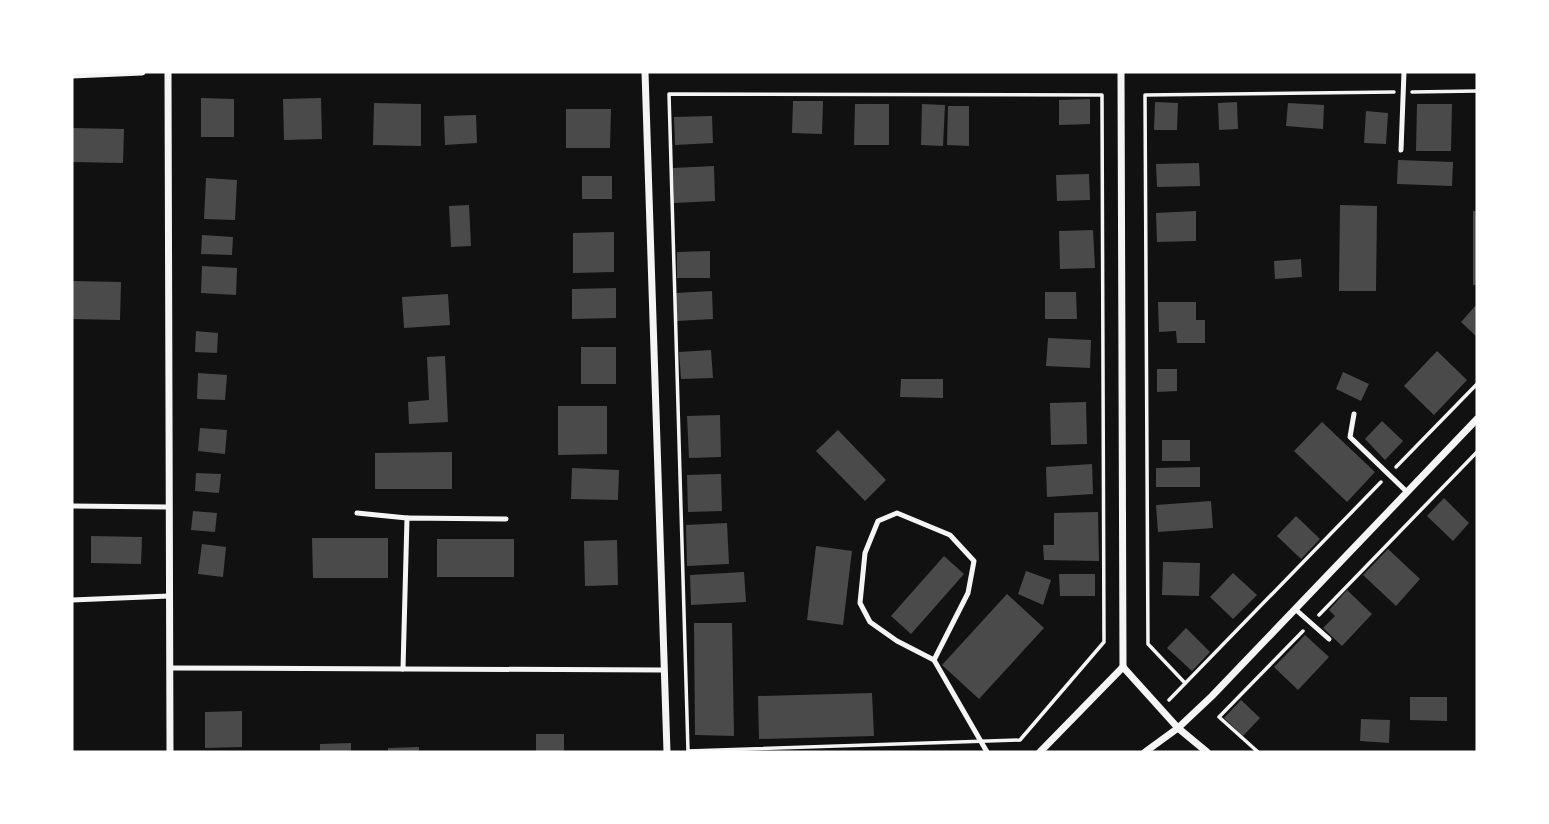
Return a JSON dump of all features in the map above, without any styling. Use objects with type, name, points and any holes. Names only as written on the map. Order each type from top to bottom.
[{"type":"street","points":[[72,75],[142,72]]},
{"type":"street","points":[[168,72],[170,752]]},
{"type":"street","points":[[645,72],[667,752]]},
{"type":"street","points":[[1121,72],[1123,667],[1178,728],[1207,752]]},
{"type":"street","points":[[1145,752],[1178,728],[1212,696],[1477,419]]},
{"type":"street","points":[[1040,752],[1123,667]]},
{"type":"lane","points":[[1401,150],[1404,72]]},
{"type":"lane","points":[[1354,414],[1350,437],[1407,492]]},
{"type":"lane","points":[[72,506],[168,507]]},
{"type":"lane","points":[[357,513],[407,518],[506,519]]},
{"type":"lane","points":[[934,660],[968,593],[974,561],[950,535],[897,513],[878,521],[865,553],[860,603],[870,622],[897,641],[934,660],[987,752]]},
{"type":"lane","points":[[403,669],[407,518]]},
{"type":"lane","points":[[72,600],[169,596]]},
{"type":"lane","points":[[1296,609],[1329,639]]},
{"type":"lane","points":[[170,668],[663,670]]},
{"type":"path","points":[[1185,683],[1148,644],[1145,94],[1477,91]]},
{"type":"path","points":[[669,94],[1102,94],[1104,642],[1020,740],[979,741],[688,751],[669,94]]},
{"type":"path","points":[[1161,709],[1477,384]]},
{"type":"path","points":[[1258,752],[1219,717],[1477,452]]},
{"type":"building","points":[[201,98],[234,99],[234,137],[201,137]]},
{"type":"building","points":[[321,98],[322,139],[284,140],[283,99]]},
{"type":"building","points":[[1090,99],[1090,124],[1059,125],[1059,100]]},
{"type":"building","points":[[793,101],[823,101],[822,134],[792,133]]},
{"type":"building","points":[[1155,102],[1178,103],[1177,130],[1154,130]]},
{"type":"building","points":[[1237,102],[1238,129],[1219,130],[1218,103]]},
{"type":"building","points":[[374,103],[421,104],[421,146],[373,145]]},
{"type":"building","points":[[1288,103],[1324,105],[1323,129],[1286,126]]},
{"type":"building","points":[[855,104],[889,104],[889,145],[854,145]]},
{"type":"building","points":[[922,104],[945,105],[943,146],[921,145]]},
{"type":"building","points":[[1417,104],[1452,104],[1451,151],[1416,151]]},
{"type":"building","points":[[948,106],[969,106],[969,146],[947,145]]},
{"type":"building","points":[[566,109],[611,109],[610,148],[566,148]]},
{"type":"building","points":[[1366,111],[1388,113],[1386,144],[1364,143]]},
{"type":"building","points":[[476,115],[477,143],[445,145],[444,116]]},
{"type":"building","points":[[712,116],[713,143],[675,145],[674,117]]},
{"type":"building","points":[[72,128],[124,129],[123,163],[72,162]]},
{"type":"building","points":[[1398,160],[1453,162],[1452,186],[1397,184]]},
{"type":"building","points":[[1199,163],[1200,186],[1157,187],[1156,164]]},
{"type":"building","points":[[714,166],[715,201],[674,203],[673,168]]},
{"type":"building","points":[[1089,174],[1090,200],[1057,201],[1056,175]]},
{"type":"building","points":[[582,176],[612,176],[612,199],[582,199]]},
{"type":"building","points":[[206,178],[237,180],[235,220],[204,219]]},
{"type":"building","points":[[469,205],[471,246],[451,247],[449,206]]},
{"type":"building","points":[[1340,205],[1377,206],[1376,291],[1339,291]]},
{"type":"building","points":[[1196,211],[1196,241],[1157,242],[1156,213]]},
{"type":"building","points":[[1473,211],[1477,211],[1477,285],[1473,285]]},
{"type":"building","points":[[1093,230],[1095,268],[1060,269],[1059,231]]},
{"type":"building","points":[[614,232],[614,272],[573,273],[573,233]]},
{"type":"building","points":[[202,235],[233,237],[232,255],[201,254]]},
{"type":"building","points":[[710,251],[710,278],[677,278],[677,252]]},
{"type":"building","points":[[1301,259],[1302,277],[1275,279],[1274,261]]},
{"type":"building","points":[[202,266],[237,268],[236,295],[201,293]]},
{"type":"building","points":[[72,281],[121,282],[120,320],[72,319]]},
{"type":"building","points":[[616,288],[616,318],[572,319],[572,289]]},
{"type":"building","points":[[712,291],[713,319],[677,321],[676,293]]},
{"type":"building","points":[[1045,292],[1076,292],[1077,319],[1045,319]]},
{"type":"building","points":[[448,294],[450,325],[404,328],[402,297]]},
{"type":"building","points":[[1158,302],[1196,302],[1196,320],[1205,320],[1205,343],[1177,343],[1176,331],[1159,332]]},
{"type":"building","points":[[1477,304],[1477,337],[1461,322]]},
{"type":"building","points":[[196,331],[218,333],[217,353],[195,352]]},
{"type":"building","points":[[1048,338],[1091,340],[1090,368],[1046,366]]},
{"type":"building","points":[[581,347],[616,347],[616,384],[581,384]]},
{"type":"building","points":[[711,350],[713,378],[681,379],[679,352]]},
{"type":"building","points":[[1437,351],[1467,380],[1434,415],[1404,386]]},
{"type":"building","points":[[445,356],[448,422],[409,424],[408,402],[429,400],[427,357]]},
{"type":"building","points":[[1157,369],[1177,369],[1177,391],[1157,392]]},
{"type":"building","points":[[1343,372],[1369,384],[1361,401],[1336,389]]},
{"type":"building","points":[[198,373],[227,375],[225,400],[197,399]]},
{"type":"building","points":[[901,379],[943,379],[943,398],[900,397]]},
{"type":"building","points":[[1086,402],[1087,444],[1051,445],[1050,403]]},
{"type":"building","points":[[558,406],[607,406],[607,454],[558,455]]},
{"type":"building","points":[[720,415],[721,457],[689,458],[687,416]]},
{"type":"building","points":[[1382,421],[1403,441],[1385,460],[1365,439]]},
{"type":"building","points":[[1322,422],[1375,472],[1347,502],[1294,451]]},
{"type":"building","points":[[200,428],[227,430],[225,454],[198,451]]},
{"type":"building","points":[[838,430],[886,480],[865,501],[816,451]]},
{"type":"building","points":[[1162,440],[1190,440],[1190,461],[1162,461]]},
{"type":"building","points":[[452,452],[452,489],[375,489],[375,453]]},
{"type":"building","points":[[1092,464],[1093,494],[1047,497],[1046,467]]},
{"type":"building","points":[[1200,467],[1200,487],[1156,487],[1156,468]]},
{"type":"building","points":[[572,468],[619,470],[618,500],[571,499]]},
{"type":"building","points":[[196,473],[221,474],[219,493],[195,491]]},
{"type":"building","points":[[721,474],[722,511],[688,512],[687,475]]},
{"type":"building","points":[[1444,498],[1469,523],[1453,541],[1427,516]]},
{"type":"building","points":[[1211,501],[1213,528],[1158,532],[1156,505]]},
{"type":"building","points":[[193,511],[217,513],[215,532],[191,530]]},
{"type":"building","points":[[1098,512],[1099,561],[1044,560],[1043,545],[1054,545],[1054,513]]},
{"type":"building","points":[[1296,516],[1320,539],[1301,559],[1277,536]]},
{"type":"building","points":[[727,523],[729,564],[687,566],[686,525]]},
{"type":"building","points":[[91,536],[142,537],[141,564],[91,563]]},
{"type":"building","points":[[312,538],[388,538],[388,578],[313,578]]},
{"type":"building","points":[[437,539],[514,539],[514,577],[437,577]]},
{"type":"building","points":[[617,540],[618,585],[585,586],[584,541]]},
{"type":"building","points":[[202,544],[226,547],[223,577],[198,574]]},
{"type":"building","points":[[816,546],[852,551],[843,625],[807,620]]},
{"type":"building","points":[[1388,549],[1420,579],[1396,606],[1363,575]]},
{"type":"building","points":[[944,556],[964,574],[911,634],[891,616]]},
{"type":"building","points":[[1163,562],[1200,563],[1199,596],[1162,595]]},
{"type":"building","points":[[1026,571],[1051,580],[1043,605],[1018,594]]},
{"type":"building","points":[[744,572],[746,602],[691,605],[690,575]]},
{"type":"building","points":[[1233,573],[1257,595],[1233,619],[1210,597]]},
{"type":"building","points":[[1059,574],[1095,574],[1095,596],[1060,596]]},
{"type":"building","points":[[1347,590],[1372,614],[1342,646],[1323,628],[1335,616],[1329,610]]},
{"type":"building","points":[[1007,594],[1044,628],[979,699],[942,665]]},
{"type":"building","points":[[694,623],[732,623],[734,736],[695,735]]},
{"type":"building","points":[[1186,628],[1210,652],[1192,671],[1167,648]]},
{"type":"building","points":[[1305,635],[1329,657],[1298,690],[1274,667]]},
{"type":"building","points":[[872,693],[874,736],[759,739],[758,696]]},
{"type":"building","points":[[1410,697],[1447,697],[1447,721],[1410,720]]},
{"type":"building","points":[[1241,700],[1260,718],[1243,736],[1224,718]]},
{"type":"building","points":[[242,711],[242,747],[205,748],[205,712]]},
{"type":"building","points":[[1361,719],[1390,720],[1389,743],[1360,741]]},
{"type":"building","points":[[536,734],[564,734],[564,752],[536,752]]},
{"type":"building","points":[[351,743],[351,752],[320,752],[320,744]]},
{"type":"building","points":[[419,747],[419,752],[388,752],[388,748]]}]
